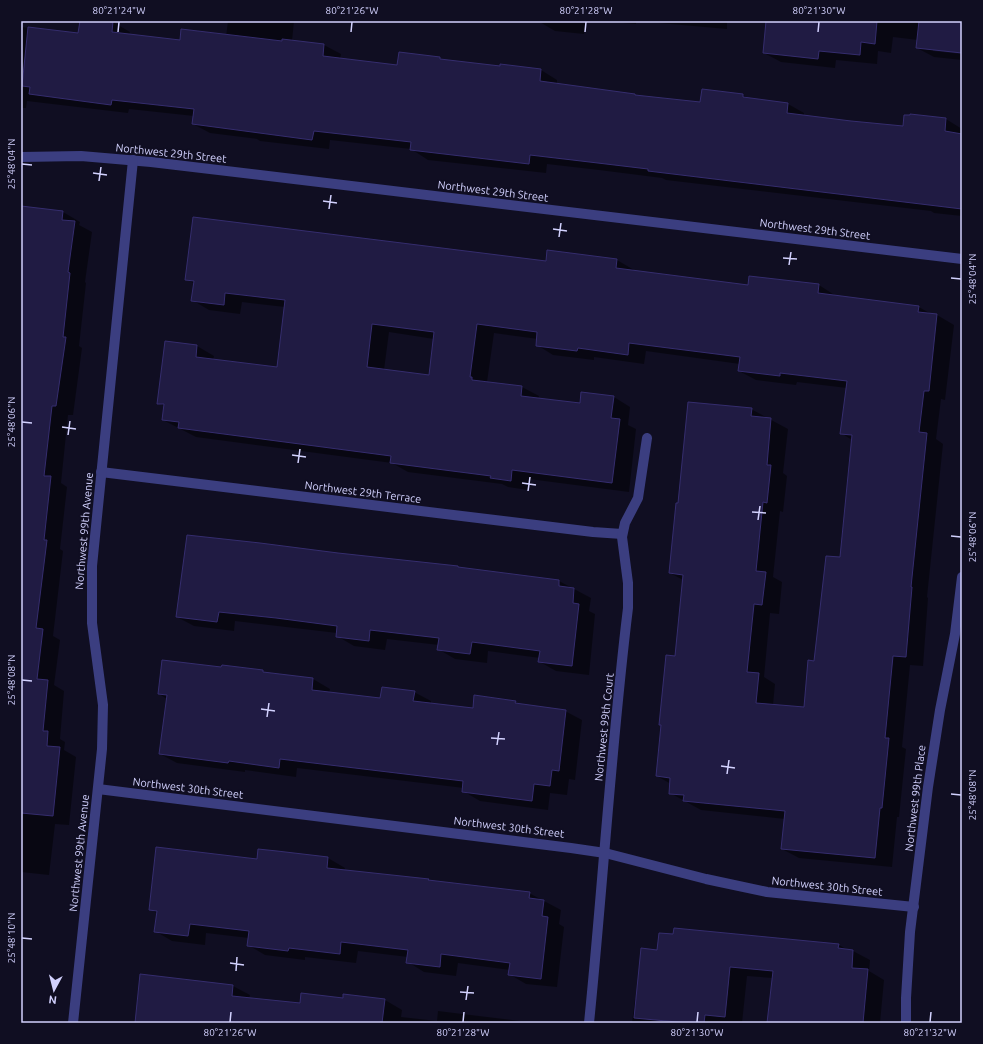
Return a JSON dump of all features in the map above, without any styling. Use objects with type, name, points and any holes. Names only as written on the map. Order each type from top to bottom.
[{"type":"street","name":"Northwest 29th Street","points":[[21,157],[81,156],[133,160],[962,259]]},
{"type":"street","name":"Northwest 99th Avenue","points":[[73,1023],[102,749],[103,705],[92,623],[91,584],[133,160]]},
{"type":"street","name":"Northwest 99th Court","points":[[589,1023],[605,853],[608,804],[628,608],[628,583],[622,544],[622,534],[625,523],[638,498],[647,438]]},
{"type":"street","name":"Northwest 29th Terrace","points":[[101,472],[593,532],[622,534]]},
{"type":"street","name":"Northwest 99th Place","points":[[906,1023],[907,971],[932,759],[940,710],[956,634],[962,577]]},
{"type":"street","name":"Northwest 30th Street","points":[[98,789],[511,839],[605,853],[706,879],[767,892],[914,907]]},
{"type":"building","points":[[80,21],[113,21],[112,32],[180,40],[181,29],[282,41],[282,39],[324,44],[323,56],[397,65],[399,52],[440,57],[440,59],[541,69],[540,81],[635,95],[700,102],[702,89],[743,94],[743,97],[788,103],[787,113],[851,121],[903,126],[904,115],[910,114],[946,118],[945,131],[962,134],[962,209],[648,171],[648,169],[530,155],[529,164],[410,150],[411,142],[314,131],[312,140],[192,124],[194,109],[112,100],[111,105],[29,94],[30,87],[22,86],[28,27],[78,33]]},
{"type":"building","points":[[766,21],[877,21],[875,44],[861,42],[860,55],[819,51],[818,59],[763,53]]},
{"type":"building","points":[[919,21],[962,21],[962,53],[916,48]]},
{"type":"building","points":[[21,206],[63,211],[62,220],[75,221],[68,272],[70,273],[63,337],[66,337],[56,406],[52,406],[44,476],[51,476],[44,540],[47,540],[36,628],[43,629],[37,679],[48,680],[43,731],[48,731],[47,746],[60,747],[53,816],[21,813]]},
{"type":"building","points":[[193,217],[546,261],[547,250],[617,259],[616,268],[748,285],[749,276],[819,284],[818,293],[919,306],[918,312],[937,314],[929,391],[924,391],[919,432],[927,433],[911,587],[906,657],[893,656],[885,738],[889,738],[875,858],[781,849],[785,811],[683,801],[684,795],[669,794],[670,778],[656,776],[661,725],[659,725],[666,655],[675,656],[683,575],[669,573],[676,503],[678,503],[688,402],[752,408],[751,416],[771,418],[767,465],[771,465],[767,503],[763,502],[756,571],[766,572],[762,605],[754,604],[747,672],[759,673],[756,703],[804,707],[808,660],[814,661],[826,556],[840,557],[852,435],[840,434],[847,381],[780,373],[780,376],[738,371],[740,357],[629,343],[628,355],[578,348],[577,351],[536,346],[537,332],[477,324],[470,377],[472,377],[472,380],[522,386],[521,396],[580,403],[581,392],[614,396],[611,418],[620,419],[612,483],[512,470],[511,481],[490,478],[491,476],[390,463],[391,456],[178,428],[179,422],[162,420],[164,404],[157,404],[165,341],[197,345],[196,357],[277,367],[285,300],[225,293],[224,305],[191,301],[194,281],[185,280]],"holes":[[[372,324],[434,332],[429,375],[367,367]]]},
{"type":"building","points":[[187,535],[458,566],[559,580],[559,586],[574,588],[573,603],[579,604],[572,666],[538,662],[540,651],[472,642],[470,654],[437,650],[439,638],[370,630],[369,641],[336,637],[337,626],[276,618],[219,612],[217,622],[176,617]]},
{"type":"building","points":[[162,660],[221,667],[222,665],[313,678],[312,690],[380,698],[382,687],[415,691],[413,701],[473,708],[474,695],[516,701],[515,703],[566,710],[559,771],[552,770],[550,786],[534,784],[532,801],[462,792],[463,781],[280,759],[279,768],[159,754],[167,695],[158,694]]},
{"type":"building","points":[[156,847],[257,859],[258,849],[328,857],[327,868],[530,892],[529,898],[544,900],[542,916],[548,917],[541,979],[508,975],[510,963],[441,954],[440,967],[406,963],[408,950],[341,942],[340,954],[289,948],[288,951],[247,946],[249,931],[190,924],[188,936],[154,932],[157,911],[149,910]]},
{"type":"building","points":[[674,928],[839,944],[838,948],[853,950],[852,968],[868,969],[863,1023],[767,1023],[773,971],[730,967],[725,1017],[705,1015],[704,1023],[634,1018],[641,948],[657,950],[659,933],[673,934]]},
{"type":"building","points":[[140,974],[233,985],[232,996],[300,1003],[301,993],[343,998],[343,994],[385,999],[382,1023],[135,1023]]}]
